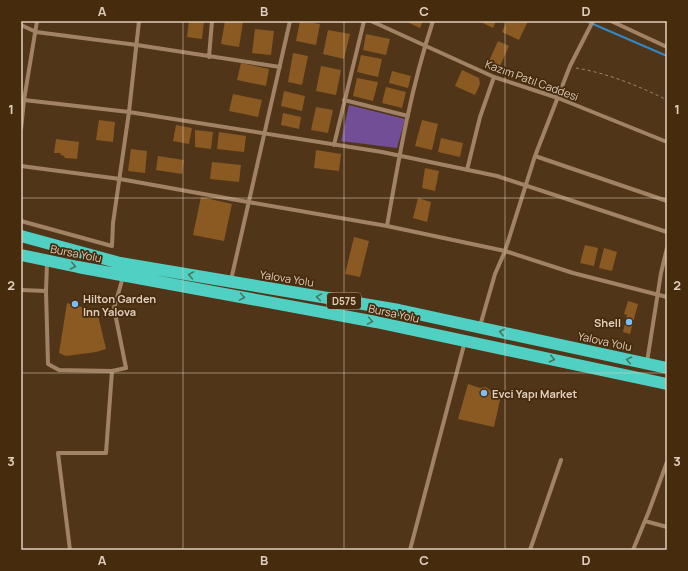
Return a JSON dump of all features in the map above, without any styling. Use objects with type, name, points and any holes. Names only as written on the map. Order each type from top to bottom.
[{"type":"highway","name":"Yalova Yolu","points":[[21,236],[120,262],[399,310],[667,368]]},
{"type":"highway","name":"Bursa Yolu","points":[[21,255],[123,276],[376,322],[667,384]]},
{"type":"street","points":[[21,129],[24,100],[37,21]]},
{"type":"street","points":[[21,221],[112,246],[113,223],[129,112],[139,21]]},
{"type":"street","points":[[209,56],[212,21]]},
{"type":"street","points":[[231,282],[290,21]]},
{"type":"street","points":[[334,144],[364,21]]},
{"type":"street","name":"Kazım Patıl Caddesi","points":[[371,21],[494,78],[558,98],[667,142]]},
{"type":"street","points":[[387,226],[399,156],[425,45],[433,21]]},
{"type":"street","points":[[480,328],[495,274],[505,251],[535,156],[570,66],[593,21]]},
{"type":"street","points":[[611,21],[667,47]]},
{"type":"street","points":[[21,25],[36,32],[137,45],[280,67]]},
{"type":"street","points":[[466,170],[480,117],[494,78]]},
{"type":"street","points":[[24,100],[129,112],[334,144],[497,176],[667,232]]},
{"type":"street","points":[[344,100],[408,116]]},
{"type":"street","points":[[535,156],[667,201]]},
{"type":"street","points":[[21,166],[120,179],[387,226],[505,251],[573,274],[667,297]]},
{"type":"street","points":[[647,364],[661,273],[667,248]]},
{"type":"street","points":[[48,261],[46,291],[48,364],[59,370],[112,371],[126,368],[114,308],[123,276]]},
{"type":"street","points":[[21,290],[46,291]]},
{"type":"street","points":[[410,550],[465,341]]},
{"type":"street","points":[[70,550],[58,453],[106,453],[112,371]]},
{"type":"street","points":[[530,550],[561,460]]},
{"type":"street","points":[[633,550],[667,462]]},
{"type":"street","points":[[662,476],[667,477]]},
{"type":"street","points":[[645,521],[667,527]]},
{"type":"path","points":[[570,66],[588,70],[646,89],[667,100]]},
{"type":"shaded area","points":[[349,105],[405,119],[397,148],[341,141]]},
{"type":"building","points":[[189,21],[204,21],[202,39],[187,37]]},
{"type":"building","points":[[225,21],[243,22],[239,47],[221,44]]},
{"type":"building","points":[[300,21],[320,24],[316,45],[296,41]]},
{"type":"building","points":[[405,21],[423,21],[420,28]]},
{"type":"building","points":[[479,21],[496,21],[493,28]]},
{"type":"building","points":[[507,21],[528,21],[519,40],[502,32]]},
{"type":"building","points":[[255,29],[274,31],[271,55],[252,53]]},
{"type":"building","points":[[328,30],[350,34],[344,59],[323,54]]},
{"type":"building","points":[[366,34],[390,39],[386,55],[363,50]]},
{"type":"building","points":[[498,41],[509,46],[500,66],[489,61]]},
{"type":"building","points":[[293,53],[308,56],[302,85],[288,82]]},
{"type":"building","points":[[361,55],[382,59],[378,77],[357,72]]},
{"type":"building","points":[[241,63],[269,69],[266,86],[237,80]]},
{"type":"building","points":[[321,66],[341,70],[336,95],[316,91]]},
{"type":"building","points":[[462,70],[479,78],[480,84],[475,95],[455,86]]},
{"type":"building","points":[[392,71],[411,76],[408,88],[389,83]]},
{"type":"building","points":[[357,78],[378,82],[373,101],[353,96]]},
{"type":"building","points":[[386,87],[406,92],[402,108],[382,103]]},
{"type":"building","points":[[284,91],[305,96],[302,111],[281,106]]},
{"type":"building","points":[[233,94],[262,100],[258,117],[229,111]]},
{"type":"building","points":[[316,107],[333,110],[328,133],[311,130]]},
{"type":"building","points":[[283,113],[301,117],[299,129],[281,125]]},
{"type":"building","points":[[99,120],[115,122],[113,142],[96,140]]},
{"type":"building","points":[[422,120],[438,124],[432,150],[415,146]]},
{"type":"building","points":[[176,125],[192,128],[189,144],[173,141]]},
{"type":"building","points":[[195,130],[213,132],[211,149],[195,147]]},
{"type":"building","points":[[219,132],[246,136],[244,152],[217,149]]},
{"type":"building","points":[[441,138],[463,143],[460,157],[438,152]]},
{"type":"building","points":[[56,139],[79,142],[77,159],[65,158],[60,153],[54,153]]},
{"type":"building","points":[[131,149],[147,151],[145,173],[128,171]]},
{"type":"building","points":[[316,150],[341,154],[339,171],[314,168]]},
{"type":"building","points":[[158,156],[184,160],[182,174],[156,170]]},
{"type":"building","points":[[212,162],[241,165],[239,182],[210,179]]},
{"type":"building","points":[[425,168],[439,171],[435,191],[422,188]]},
{"type":"building","points":[[201,197],[232,204],[224,241],[193,235]]},
{"type":"building","points":[[418,198],[431,202],[427,222],[413,218]]},
{"type":"building","points":[[354,237],[369,241],[360,277],[345,274]]},
{"type":"building","points":[[585,245],[598,248],[594,266],[580,263]]},
{"type":"building","points":[[604,248],[617,252],[612,271],[599,268]]},
{"type":"building","points":[[628,301],[638,304],[630,334],[623,332],[627,315],[624,314]]},
{"type":"building","points":[[67,303],[97,311],[106,349],[96,352],[66,356],[59,353]]},
{"type":"building","points":[[468,384],[480,388],[486,387],[491,391],[502,391],[494,427],[458,419]]},
{"type":"waterway","points":[[586,21],[667,56]]},
{"type":"place","name":"Hilton Garden Inn Yalova","points":[[75,304]]},
{"type":"place","name":"Shell","points":[[629,322]]},
{"type":"place","name":"Evci Yapı Market","points":[[484,393]]}]
